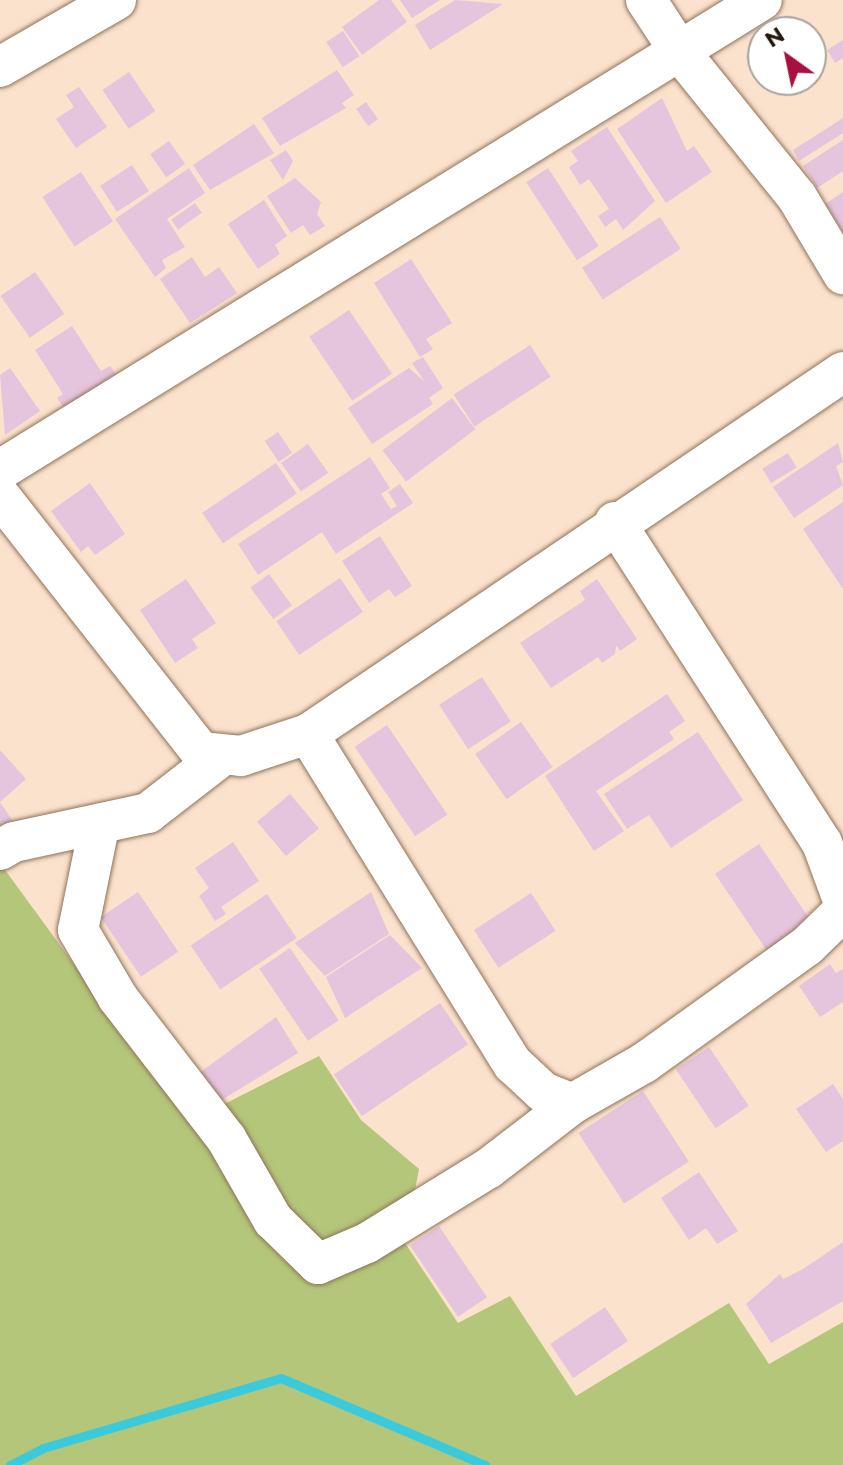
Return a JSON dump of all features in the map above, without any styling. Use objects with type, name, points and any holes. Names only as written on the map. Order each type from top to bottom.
[{"type":"street","points":[[0,67],[116,0]]},
{"type":"street","points":[[646,0],[680,52],[797,197],[843,274]]},
{"type":"street","points":[[0,470],[762,0]]},
{"type":"street","points":[[0,850],[14,842],[99,827],[148,813],[219,758],[308,734],[615,522],[843,372]]},
{"type":"street","points":[[0,496],[201,752],[219,758]]},
{"type":"street","points":[[615,522],[822,843],[843,900]]},
{"type":"street","points":[[308,734],[513,1064],[543,1092],[572,1104]]},
{"type":"street","points":[[99,827],[78,930],[118,998],[226,1138],[273,1220],[318,1264],[367,1243],[489,1168],[572,1104],[644,1063],[757,982],[843,911]]},
{"type":"green space","points":[[0,863],[189,1122],[319,1056],[361,1120],[419,1169],[405,1243],[458,1323],[510,1296],[576,1396],[729,1303],[769,1364],[843,1322],[843,1465],[0,1465]]},
{"type":"building","points":[[379,0],[391,0],[407,22],[362,55],[342,27]]},
{"type":"building","points":[[400,0],[440,0],[412,18]]},
{"type":"building","points":[[455,0],[503,4],[430,50],[415,25]]},
{"type":"building","points":[[343,31],[359,56],[343,67],[326,42]]},
{"type":"building","points":[[843,40],[843,58],[835,63],[827,50]]},
{"type":"building","points":[[337,70],[354,95],[342,103],[346,108],[280,146],[262,118]]},
{"type":"building","points":[[129,72],[155,111],[129,129],[102,90]]},
{"type":"building","points":[[79,87],[107,127],[76,148],[56,119],[74,107],[66,95]]},
{"type":"building","points":[[662,98],[687,151],[694,146],[712,172],[666,203],[617,129]]},
{"type":"building","points":[[366,102],[378,119],[368,126],[356,109]]},
{"type":"building","points":[[843,118],[843,133],[799,161],[793,150]]},
{"type":"building","points":[[254,124],[274,153],[210,190],[193,165]]},
{"type":"building","points":[[607,127],[655,201],[623,230],[616,219],[605,227],[598,216],[609,209],[589,179],[580,185],[569,167],[578,161],[571,151]]},
{"type":"building","points":[[843,140],[843,171],[817,188],[803,166]]},
{"type":"building","points":[[169,141],[185,164],[166,177],[150,154]]},
{"type":"building","points":[[286,150],[293,161],[283,180],[270,160]]},
{"type":"building","points":[[132,165],[149,191],[117,212],[100,186]]},
{"type":"building","points":[[189,168],[205,193],[167,219],[185,247],[162,260],[166,268],[155,277],[115,219]]},
{"type":"building","points":[[548,168],[599,246],[577,260],[526,182]]},
{"type":"building","points":[[81,172],[113,221],[75,247],[42,197]]},
{"type":"building","points":[[295,178],[321,202],[317,214],[325,226],[310,235],[303,225],[291,233],[267,196]]},
{"type":"building","points":[[843,192],[843,232],[825,204]]},
{"type":"building","points":[[264,200],[287,236],[275,245],[280,254],[258,269],[228,224]]},
{"type":"building","points":[[195,203],[202,213],[178,229],[171,220]]},
{"type":"building","points":[[660,217],[681,249],[603,300],[582,268]]},
{"type":"building","points":[[192,257],[205,277],[219,267],[237,293],[190,323],[160,279]]},
{"type":"building","points":[[411,259],[452,323],[426,339],[433,349],[420,357],[374,283]]},
{"type":"building","points":[[35,272],[64,314],[30,338],[1,296]]},
{"type":"building","points":[[349,310],[392,374],[352,401],[309,337]]},
{"type":"building","points":[[72,326],[101,371],[110,366],[116,374],[64,408],[57,398],[63,394],[35,350]]},
{"type":"building","points":[[530,345],[551,377],[474,426],[454,395]]},
{"type":"building","points":[[423,357],[443,388],[429,398],[433,404],[372,444],[348,408],[409,368],[424,381],[412,363]]},
{"type":"building","points":[[10,368],[40,411],[5,435],[0,375]]},
{"type":"building","points":[[452,398],[475,429],[406,482],[383,450]]},
{"type":"building","points":[[278,432],[292,453],[279,462],[265,441]]},
{"type":"building","points":[[838,443],[843,462],[836,466],[843,485],[794,518],[773,487]]},
{"type":"building","points":[[308,444],[328,473],[301,492],[281,463]]},
{"type":"building","points":[[788,453],[797,468],[771,483],[762,468]]},
{"type":"building","points":[[370,457],[390,488],[381,494],[391,509],[397,506],[388,492],[400,484],[413,503],[336,554],[322,532],[258,575],[238,544]]},
{"type":"building","points":[[276,463],[297,494],[223,543],[202,513]]},
{"type":"building","points":[[90,483],[125,534],[95,555],[88,546],[81,552],[51,511]]},
{"type":"building","points":[[843,502],[843,589],[803,529]]},
{"type":"building","points":[[380,536],[412,586],[395,597],[389,589],[369,603],[342,561]]},
{"type":"building","points":[[269,574],[292,606],[273,619],[250,588]]},
{"type":"building","points":[[340,578],[363,612],[299,655],[276,621]]},
{"type":"building","points":[[186,579],[216,623],[192,639],[198,648],[175,663],[140,610]]},
{"type":"building","points":[[597,579],[637,639],[620,651],[616,645],[615,654],[602,663],[598,657],[551,688],[520,643],[585,600],[580,591]]},
{"type":"building","points":[[482,677],[511,721],[468,749],[439,705]]},
{"type":"building","points":[[667,694],[685,721],[669,732],[674,739],[596,791],[624,831],[594,851],[545,776]]},
{"type":"building","points":[[521,722],[553,767],[507,799],[475,754]]},
{"type":"building","points":[[387,725],[447,815],[415,836],[355,747]]},
{"type":"building","points":[[698,732],[743,800],[671,848],[649,815],[627,829],[604,794]]},
{"type":"building","points":[[0,750],[26,779],[0,802]]},
{"type":"building","points":[[290,794],[319,828],[286,856],[257,822]]},
{"type":"building","points":[[0,802],[14,823],[0,832]]},
{"type":"building","points":[[233,842],[259,881],[221,907],[226,914],[215,921],[199,896],[209,888],[195,868]]},
{"type":"building","points":[[759,844],[812,923],[768,952],[715,874]]},
{"type":"building","points":[[138,892],[178,952],[141,977],[101,917]]},
{"type":"building","points":[[371,892],[389,934],[325,976],[295,943]]},
{"type":"building","points":[[531,893],[556,931],[498,968],[474,930]]},
{"type":"building","points":[[267,894],[297,938],[220,989],[191,945]]},
{"type":"building","points":[[390,935],[422,968],[345,1018],[326,977]]},
{"type":"building","points":[[290,948],[339,1020],[308,1041],[259,969]]},
{"type":"building","points":[[830,964],[836,973],[843,969],[843,1002],[820,1017],[799,986]]},
{"type":"building","points":[[440,1003],[468,1044],[362,1116],[334,1075]]},
{"type":"building","points":[[276,1017],[298,1053],[217,1103],[199,1073]]},
{"type":"building","points":[[709,1047],[749,1106],[716,1128],[676,1069]]},
{"type":"building","points":[[833,1084],[843,1099],[843,1141],[826,1152],[796,1109]]},
{"type":"building","points":[[643,1091],[689,1161],[624,1203],[578,1133]]},
{"type":"building","points":[[699,1172],[738,1231],[717,1244],[706,1228],[689,1240],[661,1198]]},
{"type":"building","points":[[439,1226],[487,1297],[458,1317],[410,1246]]},
{"type":"building","points":[[843,1242],[843,1301],[771,1343],[746,1304],[780,1274],[783,1279],[803,1269]]},
{"type":"building","points":[[605,1307],[628,1341],[573,1378],[550,1344]]},
{"type":"waterway","points":[[10,1465],[43,1448],[281,1378],[485,1465]]}]
